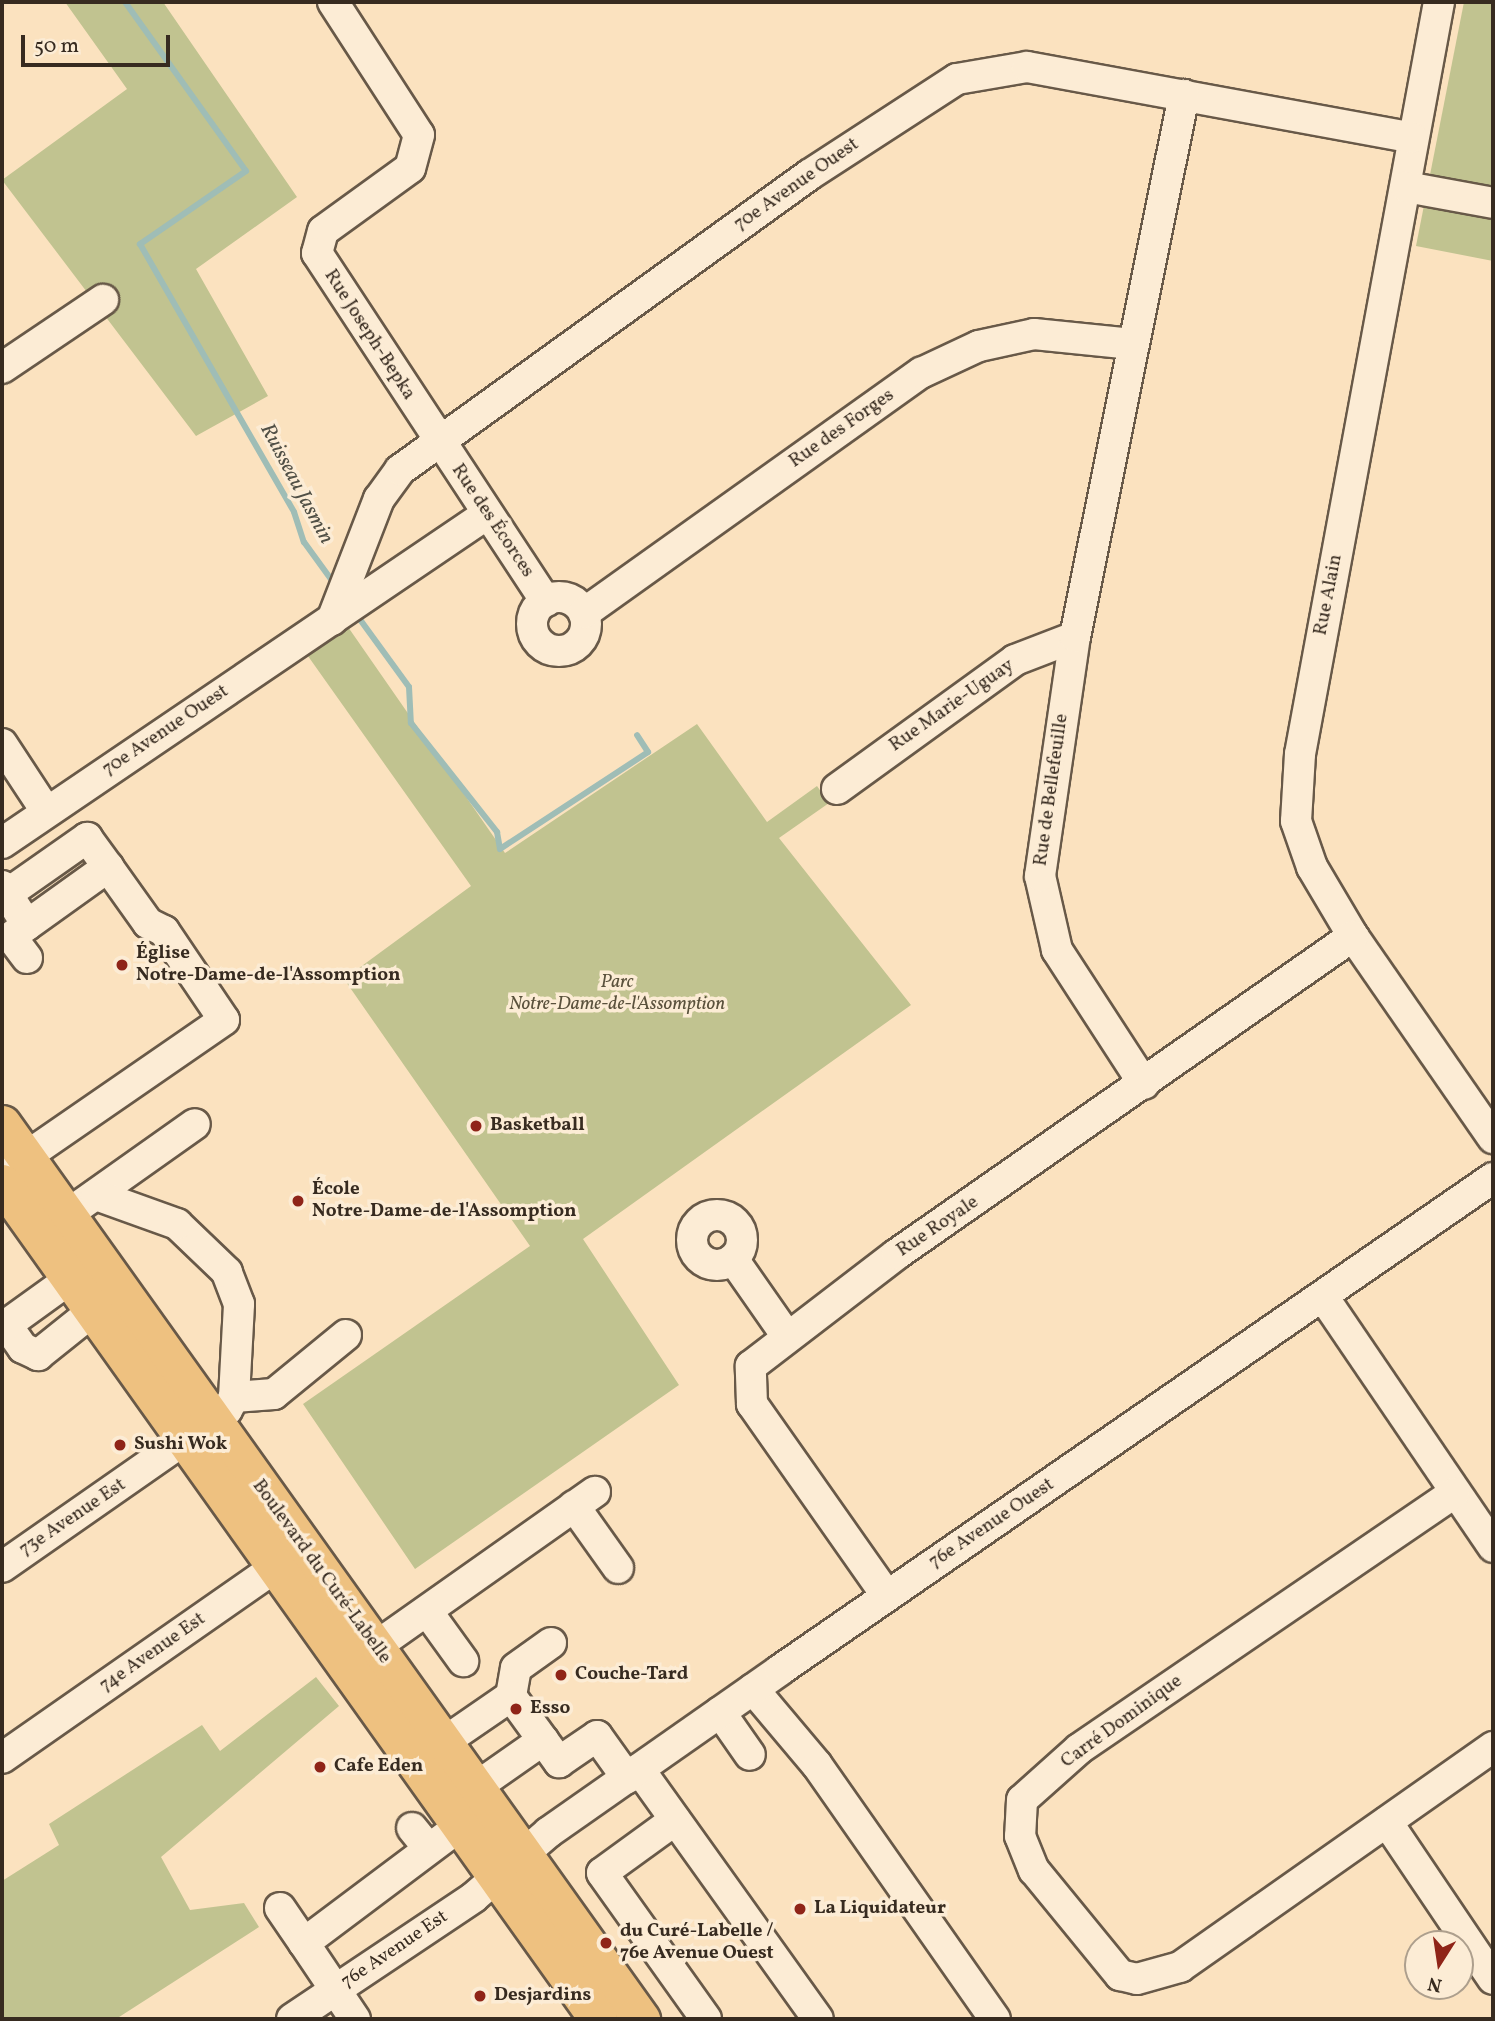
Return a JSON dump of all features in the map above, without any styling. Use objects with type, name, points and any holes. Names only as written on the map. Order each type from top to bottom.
[{"type":"main road","name":"Boulevard du Curé-Labelle","points":[[2,1124],[10,1171],[67,1214],[211,1419],[289,1558],[361,1657],[460,1826],[598,2019]]},
{"type":"main road","name":"Boulevard du Curé-Labelle","points":[[67,1214],[70,1279],[93,1311],[211,1419]]},
{"type":"main road","name":"Boulevard du Curé-Labelle","points":[[361,1657],[444,1742],[641,2019]]},
{"type":"street","name":"Rue Joseph-Bepka","points":[[333,2],[419,135],[410,169],[323,231],[317,253],[437,442]]},
{"type":"street","name":"Rue Alain","points":[[1439,2],[1412,138],[1406,187],[1296,787],[1296,821],[1312,867],[1353,936],[1493,1138]]},
{"type":"street","name":"70e Avenue Ouest","points":[[331,620],[379,499],[400,470],[809,175],[957,79],[1027,67],[1412,138]]},
{"type":"street","name":"Rue de Bellefeuille","points":[[1144,1084],[1057,950],[1045,916],[1045,823],[1075,637],[1184,95]]},
{"type":"street","points":[[1406,187],[1493,203]]},
{"type":"street","points":[[2,368],[103,300]]},
{"type":"street","name":"Rue des Forges","points":[[584,613],[921,373],[979,346],[1034,334],[1132,344]]},
{"type":"street","name":"Rue des Écorces","points":[[437,442],[546,601]]},
{"type":"street","name":"70e Avenue Ouest","points":[[2,843],[487,514]]},
{"type":"street","points":[[571,600],[584,613],[579,643],[556,651],[539,643],[532,625],[546,601],[571,600]]},
{"type":"street","name":"Rue Marie-Uguay","points":[[837,789],[1015,660],[1075,637]]},
{"type":"street","points":[[2,744],[46,811]]},
{"type":"street","points":[[10,1171],[224,1020],[164,931],[148,923],[88,838],[4,890],[27,925]]},
{"type":"street","points":[[27,958],[11,937],[108,867]]},
{"type":"street","name":"Rue Royale","points":[[887,1596],[752,1404],[751,1366],[786,1335],[1353,936]]},
{"type":"street","points":[[67,1214],[195,1124]]},
{"type":"street","name":"76e Avenue Ouest","points":[[497,1879],[524,1854],[633,1773],[1324,1298],[1493,1178]]},
{"type":"street","points":[[67,1214],[177,1224],[227,1272],[239,1304],[211,1419]]},
{"type":"street","points":[[733,1259],[786,1335]]},
{"type":"street","points":[[70,1279],[4,1326],[30,1355],[38,1355],[93,1311]]},
{"type":"street","points":[[1324,1298],[1493,1547]]},
{"type":"street","points":[[211,1419],[274,1394],[346,1335]]},
{"type":"street","name":"73e Avenue Est","points":[[2,1567],[211,1419]]},
{"type":"street","name":"Carré Dominique","points":[[1454,1493],[1079,1749],[1022,1800],[1020,1836],[1034,1870],[1120,1975],[1137,1979],[1180,1967],[1493,1747]]},
{"type":"street","points":[[361,1657],[584,1499],[618,1568]]},
{"type":"street","name":"74e Avenue Est","points":[[2,1758],[289,1558]]},
{"type":"street","points":[[428,1611],[463,1661]]},
{"type":"street","points":[[444,1742],[511,1696],[516,1668],[551,1643]]},
{"type":"street","points":[[753,1689],[782,1730],[809,1776]]},
{"type":"street","points":[[511,1696],[559,1762],[597,1736],[633,1773],[675,1820],[818,2019]]},
{"type":"street","points":[[720,1712],[749,1753],[782,1730]]},
{"type":"street","points":[[782,1730],[817,1765],[995,2019]]},
{"type":"street","points":[[476,1787],[543,1740]]},
{"type":"street","points":[[675,1820],[602,1873],[706,2019]]},
{"type":"street","points":[[1387,1822],[1493,1979]]},
{"type":"street","points":[[304,1943],[419,1861],[420,1838],[460,1826]]},
{"type":"street","name":"76e Avenue Est","points":[[292,2019],[328,2004],[497,1879]]},
{"type":"street","points":[[280,1908],[304,1943],[328,2004],[355,2019]]},
{"type":"green space","points":[[65,2],[163,2],[297,197],[196,269],[268,396],[196,436],[2,180],[127,89]]},
{"type":"green space","points":[[1464,2],[1493,2],[1493,261],[1416,246]]},
{"type":"green space","name":"Parc Notre-Dame-de-l'Assomption","points":[[339,614],[505,853],[697,724],[767,822],[817,786],[829,803],[779,838],[911,1005],[583,1239],[679,1385],[415,1569],[303,1404],[530,1246],[344,979],[471,886],[298,642]]},
{"type":"green space","points":[[316,1677],[339,1706],[161,1857],[190,1910],[244,1903],[259,1927],[116,2019],[2,2019],[2,1881],[59,1845],[49,1824],[202,1725],[220,1751]]},
{"type":"waterway","name":"Ruisseau Jasmin","points":[[125,2],[246,171],[140,244],[294,512],[304,542],[336,586]]},
{"type":"waterway","name":"Ruisseau Jasmin","points":[[356,614],[409,687],[411,723],[497,832],[500,849],[648,752],[637,735]]},
{"type":"place","name":"Église Notre-Dame-de-l'Assomption","points":[[122,965]]},
{"type":"place","name":"Basketball","points":[[476,1126]]},
{"type":"place","name":"École Notre-Dame-de-l'Assomption","points":[[298,1201]]},
{"type":"place","name":"Sushi Wok","points":[[120,1445]]},
{"type":"place","name":"Couche-Tard","points":[[561,1675]]},
{"type":"place","name":"Esso","points":[[516,1709]]},
{"type":"place","name":"Cafe Eden","points":[[320,1767]]},
{"type":"place","name":"La Liquidateur","points":[[800,1909]]},
{"type":"place","name":"du Curé-Labelle / 76e Avenue Ouest","points":[[606,1943]]},
{"type":"place","name":"Desjardins","points":[[480,1996]]}]
